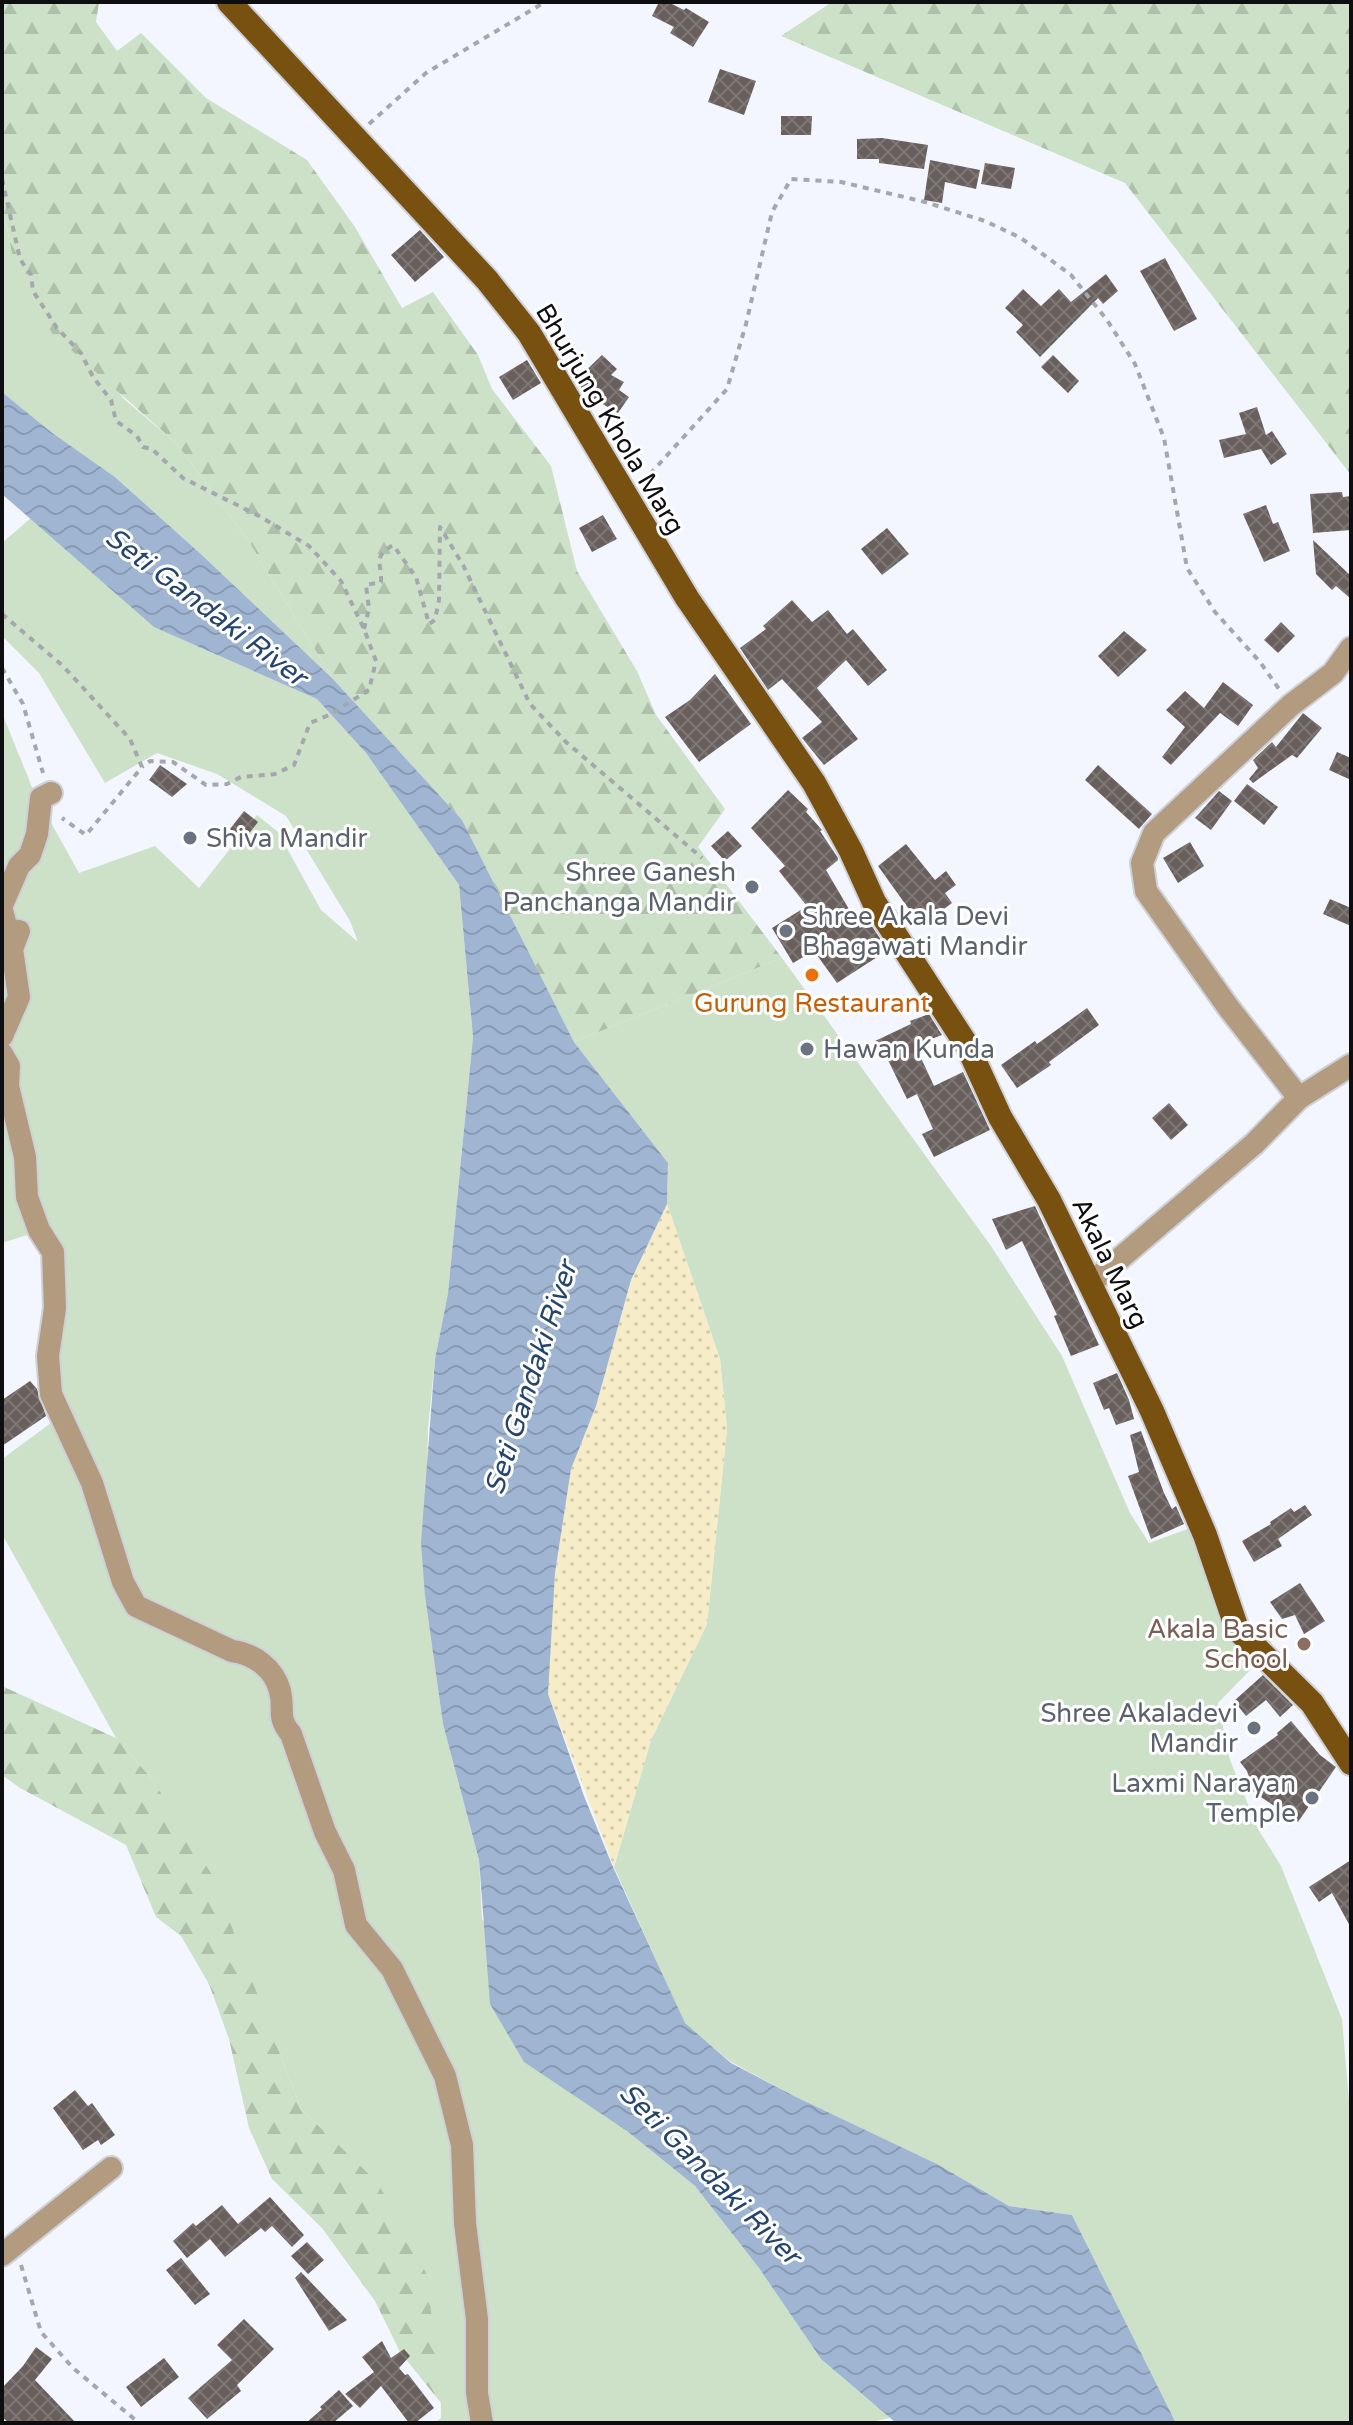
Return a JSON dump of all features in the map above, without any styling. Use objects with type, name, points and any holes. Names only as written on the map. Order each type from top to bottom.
[{"type":"main road","name":"Bhurjung Khola Marg","points":[[229,2],[487,280],[529,333],[687,598],[814,783]]},
{"type":"main road","name":"Akala Marg","points":[[814,783],[851,851],[874,902],[968,1047],[1000,1117],[1049,1200],[1152,1411],[1205,1535],[1237,1629],[1312,1703],[1351,1763]]},
{"type":"street","points":[[1299,1098],[1228,1007],[1146,891],[1142,863],[1154,833],[1291,705],[1333,673],[1351,648]]},
{"type":"street","points":[[2,1036],[19,997],[12,949],[19,931],[7,930],[2,908],[19,866],[30,855],[37,834],[41,798],[51,793]]},
{"type":"street","points":[[2,1054],[9,1066],[8,1086],[25,1157],[27,1197],[39,1230],[53,1252],[55,1308],[48,1356],[51,1394],[92,1483],[123,1582],[136,1606],[232,1651],[245,1653],[260,1661],[271,1673],[280,1692],[281,1721],[291,1734],[325,1832],[344,1870],[356,1925],[392,1969],[445,2076],[462,2145],[465,2223],[477,2319],[477,2393],[482,2423]]},
{"type":"street","points":[[1090,1284],[1254,1144],[1299,1098],[1351,1065]]},
{"type":"street","points":[[9,2249],[111,2168]]},
{"type":"path","points":[[356,142],[376,116],[426,73],[545,2]]},
{"type":"path","points":[[2,179],[20,259],[31,275],[33,291],[57,328],[81,353],[93,377],[111,400],[116,421],[183,478],[261,517],[309,546],[341,581],[376,661],[369,690],[310,723],[294,765],[275,774],[206,785],[173,762],[150,761],[86,835],[63,820],[36,755],[23,704],[2,668]]},
{"type":"path","points":[[626,499],[727,389],[772,212],[791,179],[841,182],[925,202],[985,221],[1021,238],[1071,275],[1107,320],[1135,364],[1164,438],[1187,568],[1215,612],[1260,662],[1291,705]]},
{"type":"path","points":[[364,629],[369,609],[366,585],[381,582],[378,563],[381,552],[393,545],[416,577],[429,624],[435,620],[439,600],[440,527],[463,565],[530,704],[566,742],[702,858]]},
{"type":"path","points":[[2,614],[63,666],[130,739],[142,767]]},
{"type":"path","points":[[9,2249],[41,2332],[73,2368],[139,2423]]},
{"type":"green space","points":[[2,2],[99,2],[96,22],[117,51],[141,33],[206,98],[307,160],[355,227],[402,308],[433,292],[478,355],[492,389],[551,466],[577,571],[637,671],[656,715],[725,809],[698,847],[782,958],[574,1042],[462,820],[333,679],[246,537],[177,444],[52,333],[12,254],[2,202]]},
{"type":"green space","points":[[832,2],[1351,2],[1351,475],[1125,183],[781,36]]},
{"type":"green space","points":[[2,202],[12,254],[124,399],[177,444],[246,537],[333,679],[115,477],[51,432],[2,392]]},
{"type":"green space","points":[[31,518],[155,627],[317,699],[366,753],[459,885],[473,1037],[448,1293],[435,1359],[428,1428],[425,1596],[443,1724],[479,1860],[482,1919],[627,2131],[695,2186],[759,2268],[821,2359],[890,2418],[865,2423],[435,2423],[441,2418],[441,2403],[336,2144],[301,2109],[277,2046],[152,1779],[116,1738],[2,1534],[2,1459],[70,1409],[58,1380],[61,1329],[49,1228],[2,1243],[2,713],[34,792],[79,873],[155,846],[199,888],[257,815],[278,832],[321,910],[358,942],[350,921],[286,816],[217,774],[157,753],[105,783],[39,673],[2,636],[2,543]]},
{"type":"green space","points":[[782,958],[991,1246],[1062,1356],[1130,1513],[1149,1543],[1193,1527],[1259,1661],[1218,1703],[1230,1760],[1258,1829],[1281,1866],[1342,2019],[1351,2123],[1351,2423],[1176,2423],[1072,2215],[1009,2206],[937,2164],[794,2096],[731,2062],[685,2024],[614,1867],[651,1740],[707,1624],[727,1429],[720,1359],[667,1204],[668,1163],[574,1042]]},
{"type":"green space","points":[[2,1686],[116,1738],[152,1779],[212,1875],[301,2109],[378,2183],[427,2275],[441,2403],[400,2352],[375,2301],[322,2228],[272,2179],[249,2128],[229,2039],[209,1984],[181,1936],[156,1917],[126,1845],[20,1788],[2,1775]]},
{"type":"sand","points":[[667,1204],[720,1359],[727,1429],[707,1624],[651,1740],[614,1867],[548,1694],[549,1647],[555,1573],[571,1469],[596,1406],[631,1280]]},
{"type":"water","name":"Seti Gandaki River","points":[[2,392],[51,432],[115,477],[203,556],[333,679],[462,820],[574,1042],[668,1163],[667,1204],[631,1280],[596,1406],[571,1469],[555,1573],[548,1694],[613,1867],[685,2023],[731,2063],[937,2164],[1009,2206],[1072,2215],[1176,2423],[896,2423],[821,2359],[759,2268],[695,2186],[627,2131],[524,2062],[490,2004],[479,1860],[443,1724],[425,1596],[421,1543],[435,1359],[448,1293],[473,1037],[459,885],[366,753],[317,699],[154,627],[2,494]]},
{"type":"building","points":[[659,2],[686,8],[709,22],[693,47],[670,33],[674,27],[652,16]]},
{"type":"building","points":[[720,69],[756,81],[744,115],[708,102]]},
{"type":"building","points":[[781,116],[812,116],[811,135],[781,135]]},
{"type":"building","points":[[882,138],[928,145],[924,169],[879,163],[879,159],[857,159],[857,139]]},
{"type":"building","points":[[930,160],[980,170],[976,189],[945,182],[942,203],[924,200]]},
{"type":"building","points":[[985,163],[1015,168],[1011,189],[981,184]]},
{"type":"building","points":[[420,230],[444,257],[415,282],[391,255]]},
{"type":"building","points":[[1165,258],[1197,319],[1174,331],[1140,271]]},
{"type":"building","points":[[1106,274],[1118,291],[1103,304],[1098,298],[1040,357],[1016,332],[1023,325],[1005,308],[1023,289],[1041,306],[1059,289],[1071,302]]},
{"type":"building","points":[[602,355],[617,369],[611,375],[624,382],[619,390],[629,397],[618,413],[589,396],[575,381]]},
{"type":"building","points":[[1053,355],[1079,381],[1068,393],[1041,367]]},
{"type":"building","points":[[527,360],[541,383],[513,400],[499,377]]},
{"type":"building","points":[[1257,407],[1266,435],[1272,431],[1287,454],[1271,465],[1261,449],[1224,458],[1219,440],[1246,434],[1239,413]]},
{"type":"building","points":[[1342,492],[1343,497],[1351,496],[1351,530],[1313,533],[1310,494]]},
{"type":"building","points":[[1266,505],[1273,524],[1278,522],[1290,551],[1264,562],[1243,514]]},
{"type":"building","points":[[603,515],[617,539],[592,552],[579,528]]},
{"type":"building","points":[[887,528],[909,554],[882,575],[861,549]]},
{"type":"building","points":[[1313,540],[1351,576],[1351,599],[1336,586],[1332,590],[1316,574]]},
{"type":"building","points":[[792,600],[812,622],[828,610],[847,634],[853,629],[887,670],[868,686],[846,660],[817,688],[858,739],[824,765],[802,738],[822,722],[782,679],[768,690],[740,648],[766,629],[763,626]]},
{"type":"building","points":[[1281,622],[1295,636],[1278,653],[1264,640]]},
{"type":"building","points":[[1124,631],[1147,650],[1118,677],[1098,656]]},
{"type":"building","points":[[715,674],[751,724],[699,762],[665,717],[690,700]]},
{"type":"building","points":[[1223,682],[1253,705],[1238,726],[1220,713],[1171,765],[1162,757],[1185,727],[1166,710],[1185,691],[1204,708]]},
{"type":"building","points":[[1303,713],[1322,728],[1297,758],[1292,755],[1253,783],[1249,779],[1258,768],[1253,760],[1272,742],[1276,747]]},
{"type":"building","points":[[1337,752],[1351,758],[1351,780],[1329,770]]},
{"type":"building","points":[[160,765],[187,784],[172,797],[149,780]]},
{"type":"building","points":[[1098,765],[1152,814],[1139,829],[1085,780]]},
{"type":"building","points":[[1247,784],[1278,807],[1264,825],[1234,801]]},
{"type":"building","points":[[788,790],[808,809],[806,812],[822,830],[838,858],[826,870],[860,928],[869,922],[888,950],[837,983],[814,951],[793,963],[772,928],[807,906],[779,871],[785,866],[751,828]]},
{"type":"building","points":[[1219,791],[1232,801],[1211,830],[1195,818]]},
{"type":"building","points":[[244,811],[258,822],[244,840],[230,829]]},
{"type":"building","points":[[728,831],[742,846],[725,861],[711,846]]},
{"type":"building","points":[[1190,842],[1204,866],[1178,883],[1163,858]]},
{"type":"building","points":[[906,844],[935,880],[946,871],[956,885],[945,893],[952,903],[921,926],[878,866]]},
{"type":"building","points":[[1330,899],[1351,908],[1351,926],[1323,914]]},
{"type":"building","points":[[1087,1008],[1099,1025],[1049,1062],[1051,1065],[1017,1088],[1001,1065]]},
{"type":"building","points":[[929,1014],[942,1035],[915,1045],[934,1086],[963,1072],[990,1130],[934,1157],[922,1134],[933,1129],[917,1094],[907,1099],[875,1041]]},
{"type":"building","points":[[1169,1103],[1188,1125],[1171,1140],[1152,1118]]},
{"type":"building","points":[[1035,1206],[1099,1345],[1071,1356],[1054,1316],[1057,1315],[1022,1241],[1006,1250],[992,1219]]},
{"type":"building","points":[[1117,1373],[1134,1419],[1116,1425],[1109,1408],[1104,1410],[1093,1383]]},
{"type":"building","points":[[30,1381],[37,1389],[46,1416],[2,1446],[2,1400]]},
{"type":"building","points":[[1141,1431],[1164,1493],[1172,1509],[1176,1506],[1184,1524],[1151,1539],[1128,1476],[1139,1472],[1130,1435]]},
{"type":"building","points":[[1305,1505],[1312,1515],[1278,1539],[1282,1546],[1254,1562],[1242,1541],[1291,1508],[1294,1512]]},
{"type":"building","points":[[1300,1583],[1325,1621],[1304,1634],[1295,1615],[1282,1619],[1270,1602]]},
{"type":"building","points":[[1263,1675],[1293,1705],[1280,1717],[1266,1700],[1246,1716],[1234,1701]]},
{"type":"building","points":[[1291,1721],[1320,1755],[1336,1767],[1298,1822],[1261,1797],[1256,1799],[1247,1771],[1240,1762],[1278,1735]]},
{"type":"building","points":[[1351,1860],[1351,1928],[1332,1893],[1319,1902],[1309,1887]]},
{"type":"building","points":[[75,2090],[88,2106],[92,2103],[115,2135],[101,2145],[98,2140],[83,2150],[53,2108]]},
{"type":"building","points":[[270,2197],[304,2235],[292,2247],[272,2226],[265,2232],[261,2228],[225,2257],[210,2239],[187,2258],[173,2241],[193,2223],[196,2226],[222,2205],[238,2224]]},
{"type":"building","points":[[307,2242],[324,2260],[308,2274],[291,2256]]},
{"type":"building","points":[[181,2258],[210,2294],[195,2305],[166,2270]]},
{"type":"building","points":[[301,2272],[347,2320],[329,2331],[295,2278]]},
{"type":"building","points":[[244,2319],[274,2349],[237,2385],[241,2391],[207,2419],[188,2398],[232,2360],[217,2345]]},
{"type":"building","points":[[382,2341],[391,2358],[404,2349],[410,2356],[399,2368],[405,2375],[408,2374],[434,2408],[415,2423],[409,2423],[381,2386],[360,2408],[345,2394],[374,2372],[362,2357]]},
{"type":"building","points":[[36,2347],[52,2359],[35,2380],[76,2423],[9,2423],[2,2417],[2,2388]]},
{"type":"building","points":[[164,2358],[179,2377],[141,2407],[126,2387]]},
{"type":"building","points":[[339,2390],[353,2406],[333,2423],[306,2423],[322,2409],[320,2407]]},
{"type":"place","name":"Shiva Mandir","points":[[190,838]]},
{"type":"place","name":"Shree Ganesh Panchanga Mandir","points":[[752,887]]},
{"type":"place","name":"Shree Akala Devi Bhagawati Mandir","points":[[786,931]]},
{"type":"place","name":"Gurung Restaurant","points":[[812,975]]},
{"type":"place","name":"Hawan Kunda","points":[[807,1049]]},
{"type":"place","name":"Akala Basic School","points":[[1304,1644]]},
{"type":"place","name":"Shree Akaladevi Mandir","points":[[1254,1728]]},
{"type":"place","name":"Laxmi Narayan Temple","points":[[1312,1798]]}]
